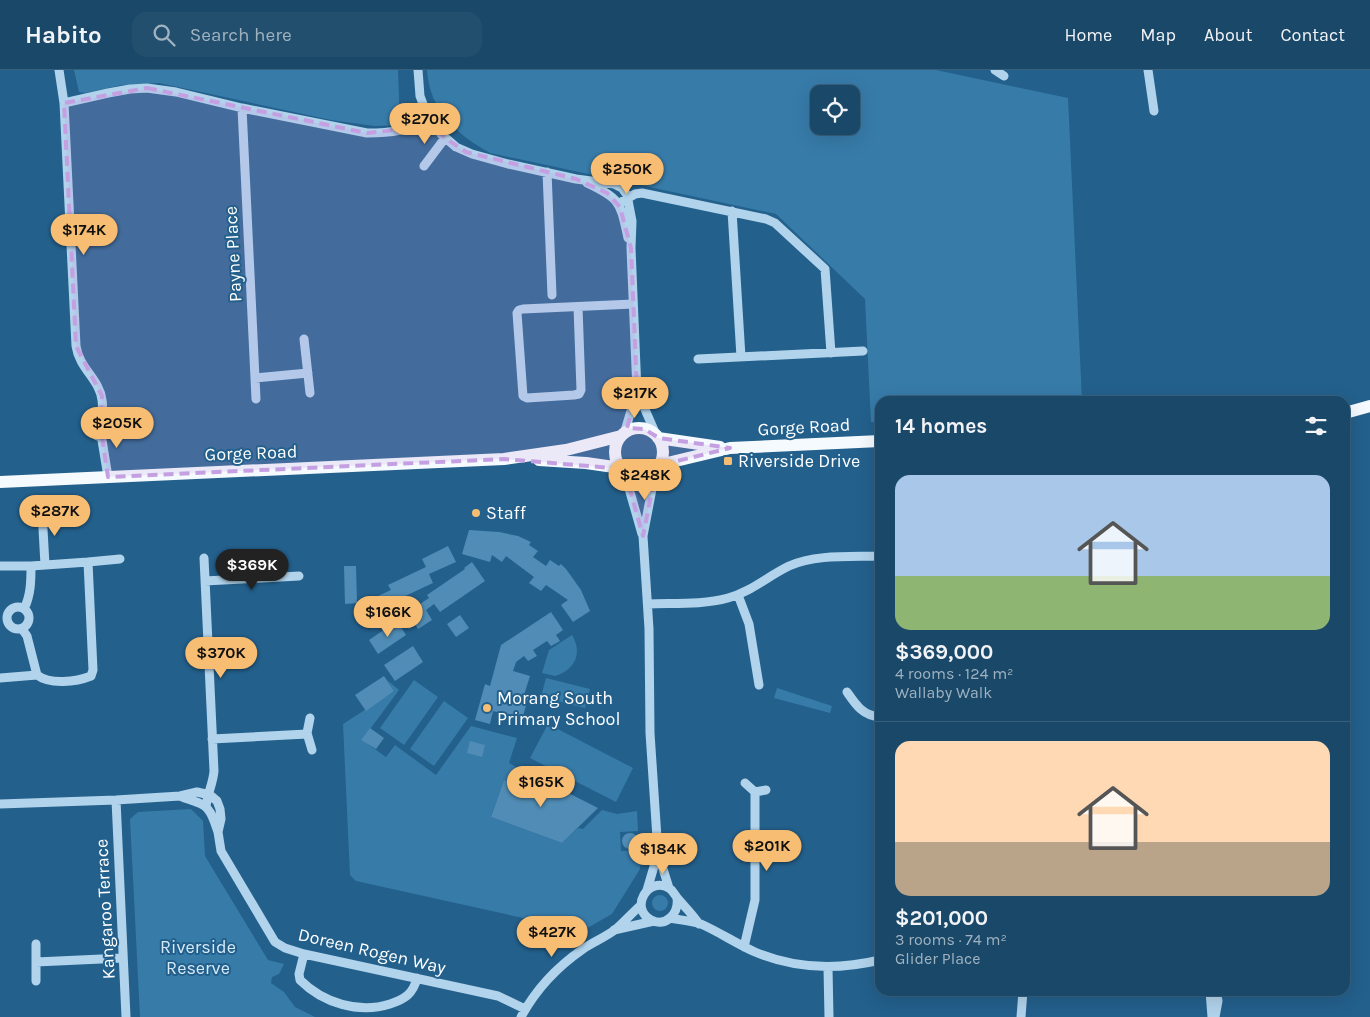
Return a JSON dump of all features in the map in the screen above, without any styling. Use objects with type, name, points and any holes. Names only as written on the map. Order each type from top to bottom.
[{"type":"main road","points":[[1350,412],[1370,406]]},
{"type":"main road","points":[[637,428],[651,432],[658,437],[663,454],[658,467],[644,475],[630,474],[623,470],[617,462],[615,449],[623,435],[637,428]]},
{"type":"main road","name":"Gorge Road","points":[[504,459],[566,450],[623,435]]},
{"type":"main road","name":"Gorge Road","points":[[658,437],[730,448],[875,441]]},
{"type":"main road","name":"Gorge Road","points":[[658,467],[730,448]]},
{"type":"main road","name":"Gorge Road","points":[[0,482],[504,459],[576,462],[623,470]]},
{"type":"street","points":[[59,70],[64,103],[76,346],[81,362],[96,383],[102,396],[103,408],[97,436]]},
{"type":"street","points":[[418,70],[420,96],[427,115],[445,138],[456,147],[472,154],[508,164],[614,184],[622,188],[628,197],[632,221],[631,248],[638,390],[658,437]]},
{"type":"street","points":[[995,70],[1004,76]]},
{"type":"street","points":[[1148,70],[1154,112]]},
{"type":"street","points":[[64,103],[130,89],[147,88],[176,92],[242,108],[361,132],[384,132],[410,128],[427,115]]},
{"type":"street","name":"Payne Place","points":[[242,108],[256,399]]},
{"type":"street","points":[[424,166],[445,138]]},
{"type":"street","points":[[547,172],[552,295]]},
{"type":"street","points":[[576,178],[607,193],[618,204],[631,248]]},
{"type":"street","points":[[618,204],[628,197],[642,193],[773,221],[826,272],[831,352]]},
{"type":"street","points":[[732,211],[741,357]]},
{"type":"street","points":[[578,306],[581,390],[579,394],[527,398],[523,396],[519,310],[578,306],[633,304]]},
{"type":"street","points":[[304,339],[310,393]]},
{"type":"street","points":[[698,359],[862,351]]},
{"type":"street","points":[[255,378],[308,373]]},
{"type":"street","points":[[623,435],[638,390]]},
{"type":"street","points":[[100,424],[108,477]]},
{"type":"street","points":[[643,536],[658,467]]},
{"type":"street","points":[[623,470],[643,536],[648,604],[650,733],[658,853],[669,888],[699,924]]},
{"type":"street","points":[[42,511],[45,565]]},
{"type":"street","points":[[648,604],[719,600],[738,595],[779,571],[802,562],[827,558],[875,556]]},
{"type":"street","points":[[180,796],[206,807],[207,794],[214,774],[204,558]]},
{"type":"street","points":[[0,566],[31,566],[120,559]]},
{"type":"street","points":[[22,629],[27,636],[37,675],[41,679],[51,681],[83,679],[91,676],[93,670],[88,562]]},
{"type":"street","points":[[24,609],[28,601],[31,566]]},
{"type":"street","points":[[205,581],[299,576]]},
{"type":"street","points":[[738,595],[749,624],[759,685]]},
{"type":"street","points":[[17,607],[24,609],[30,618],[28,625],[22,629],[14,629],[3,619],[17,607]]},
{"type":"street","points":[[0,678],[37,675]]},
{"type":"street","points":[[847,692],[858,708],[868,715],[875,716]]},
{"type":"street","points":[[310,718],[307,734],[312,750]]},
{"type":"street","points":[[212,739],[307,734]]},
{"type":"street","points":[[744,947],[755,900],[755,792],[745,783]]},
{"type":"street","points":[[755,792],[766,790]]},
{"type":"street","points":[[0,804],[116,800],[180,796],[195,792],[207,794]]},
{"type":"street","name":"Doreen Rogen Way","points":[[207,794],[216,799],[220,809],[221,819],[218,832],[219,846],[222,853],[275,942],[285,948],[304,954],[498,996],[523,1013]]},
{"type":"street","name":"Kangaroo Terrace","points":[[116,800],[126,1017]]},
{"type":"street","name":"Doreen Rogen Way","points":[[206,807],[218,832]]},
{"type":"street","points":[[647,890],[658,853]]},
{"type":"street","points":[[654,921],[645,915],[641,905],[643,894],[657,886],[669,888]]},
{"type":"street","points":[[614,930],[654,921],[662,922],[670,918],[677,909],[677,898]]},
{"type":"street","points":[[523,1013],[545,981],[557,970],[584,949],[614,930],[641,905]]},
{"type":"street","points":[[670,918],[699,924],[764,956],[786,962],[828,968],[875,961]]},
{"type":"street","points":[[36,944],[36,981]]},
{"type":"street","points":[[304,954],[299,974],[300,981],[318,995],[345,1006],[365,1008],[396,1002],[410,994],[417,978]]},
{"type":"street","points":[[36,962],[123,958]]},
{"type":"street","points":[[828,968],[829,1017]]},
{"type":"street","points":[[1021,1017],[1023,996]]},
{"type":"street","points":[[1211,996],[1213,1017]]},
{"type":"street","points":[[1213,1017],[1218,1001],[1217,996]]},
{"type":"highlighted area","points":[[147,88],[367,133],[405,129],[429,118],[445,138],[466,152],[576,179],[607,193],[620,207],[631,248],[637,391],[627,428],[644,429],[659,438],[730,448],[657,466],[643,536],[624,469],[504,459],[108,477],[100,424],[102,396],[76,346],[64,103]]},
{"type":"green space","points":[[74,70],[398,70],[400,125],[374,126],[331,120],[159,83],[122,85],[85,93],[79,92]]},
{"type":"green space","points":[[427,70],[936,70],[1068,98],[1082,396],[875,396],[875,422],[871,422],[865,299],[776,214],[490,153],[456,129],[439,109],[429,84]]},
{"type":"green space","points":[[572,635],[577,648],[577,654],[572,665],[568,670],[555,676],[542,673],[549,650]]},
{"type":"green space","points":[[546,678],[590,689],[585,708],[541,697]]},
{"type":"green space","points":[[387,680],[399,690],[362,740],[386,757],[395,745],[436,775],[471,726],[517,738],[509,763],[516,767],[511,782],[504,780],[491,817],[562,843],[578,828],[583,829],[602,810],[617,814],[637,811],[638,831],[620,832],[621,851],[639,850],[640,869],[612,914],[582,931],[356,881],[350,875],[343,724],[394,691]]},
{"type":"green space","points":[[414,680],[438,697],[404,745],[380,728]]},
{"type":"green space","points":[[777,688],[832,706],[830,713],[774,698]]},
{"type":"green space","points":[[444,701],[468,718],[434,766],[410,749]]},
{"type":"green space","points":[[548,724],[633,768],[616,802],[530,758]]},
{"type":"green space","name":"Riverside Reserve","points":[[191,809],[203,821],[205,856],[268,960],[284,964],[279,974],[272,977],[271,983],[284,992],[295,1007],[315,1017],[140,1017],[130,819],[138,812]]},
{"type":"green space","points":[[657,895],[663,895],[668,900],[666,909],[657,911],[652,906],[652,900]]},
{"type":"building","points":[[469,530],[499,532],[518,536],[531,542],[529,545],[538,551],[533,557],[546,566],[550,560],[559,566],[561,564],[566,569],[581,590],[590,611],[573,622],[561,605],[568,600],[546,585],[541,591],[529,583],[534,577],[506,556],[502,562],[492,555],[490,562],[462,554]]},
{"type":"building","points":[[448,546],[456,562],[429,574],[433,583],[401,598],[398,605],[385,611],[378,596],[391,590],[388,585],[426,567],[422,559]]},
{"type":"building","points":[[472,562],[485,581],[440,612],[434,604],[426,610],[432,620],[418,629],[415,624],[409,629],[401,617],[429,598],[427,595],[465,569]]},
{"type":"building","points":[[344,566],[356,566],[357,603],[345,604]]},
{"type":"building","points":[[551,612],[563,630],[556,635],[560,641],[551,646],[547,641],[533,650],[537,656],[528,661],[524,656],[516,662],[513,671],[530,676],[524,695],[529,696],[522,719],[493,711],[490,724],[475,720],[485,684],[490,686],[501,645]]},
{"type":"building","points":[[460,615],[469,628],[456,637],[447,624]]},
{"type":"building","points":[[397,621],[406,635],[378,654],[369,640]]},
{"type":"building","points":[[413,646],[423,662],[395,681],[384,665]]},
{"type":"building","points":[[384,676],[394,691],[366,711],[355,695]]},
{"type":"building","points":[[370,728],[384,738],[376,749],[361,740]]},
{"type":"building","points":[[470,741],[485,745],[482,757],[467,753]]},
{"type":"building","points":[[519,768],[598,808],[562,843],[491,817],[504,780],[514,783]]},
{"type":"building","points":[[627,833],[633,833],[638,838],[636,847],[627,849],[622,844],[622,838]]},
{"type":"place","name":"Riverside Drive","points":[[728,461]]},
{"type":"place","name":"Staff","points":[[476,513]]},
{"type":"place","name":"Morang South Primary School","points":[[487,708]]}]
